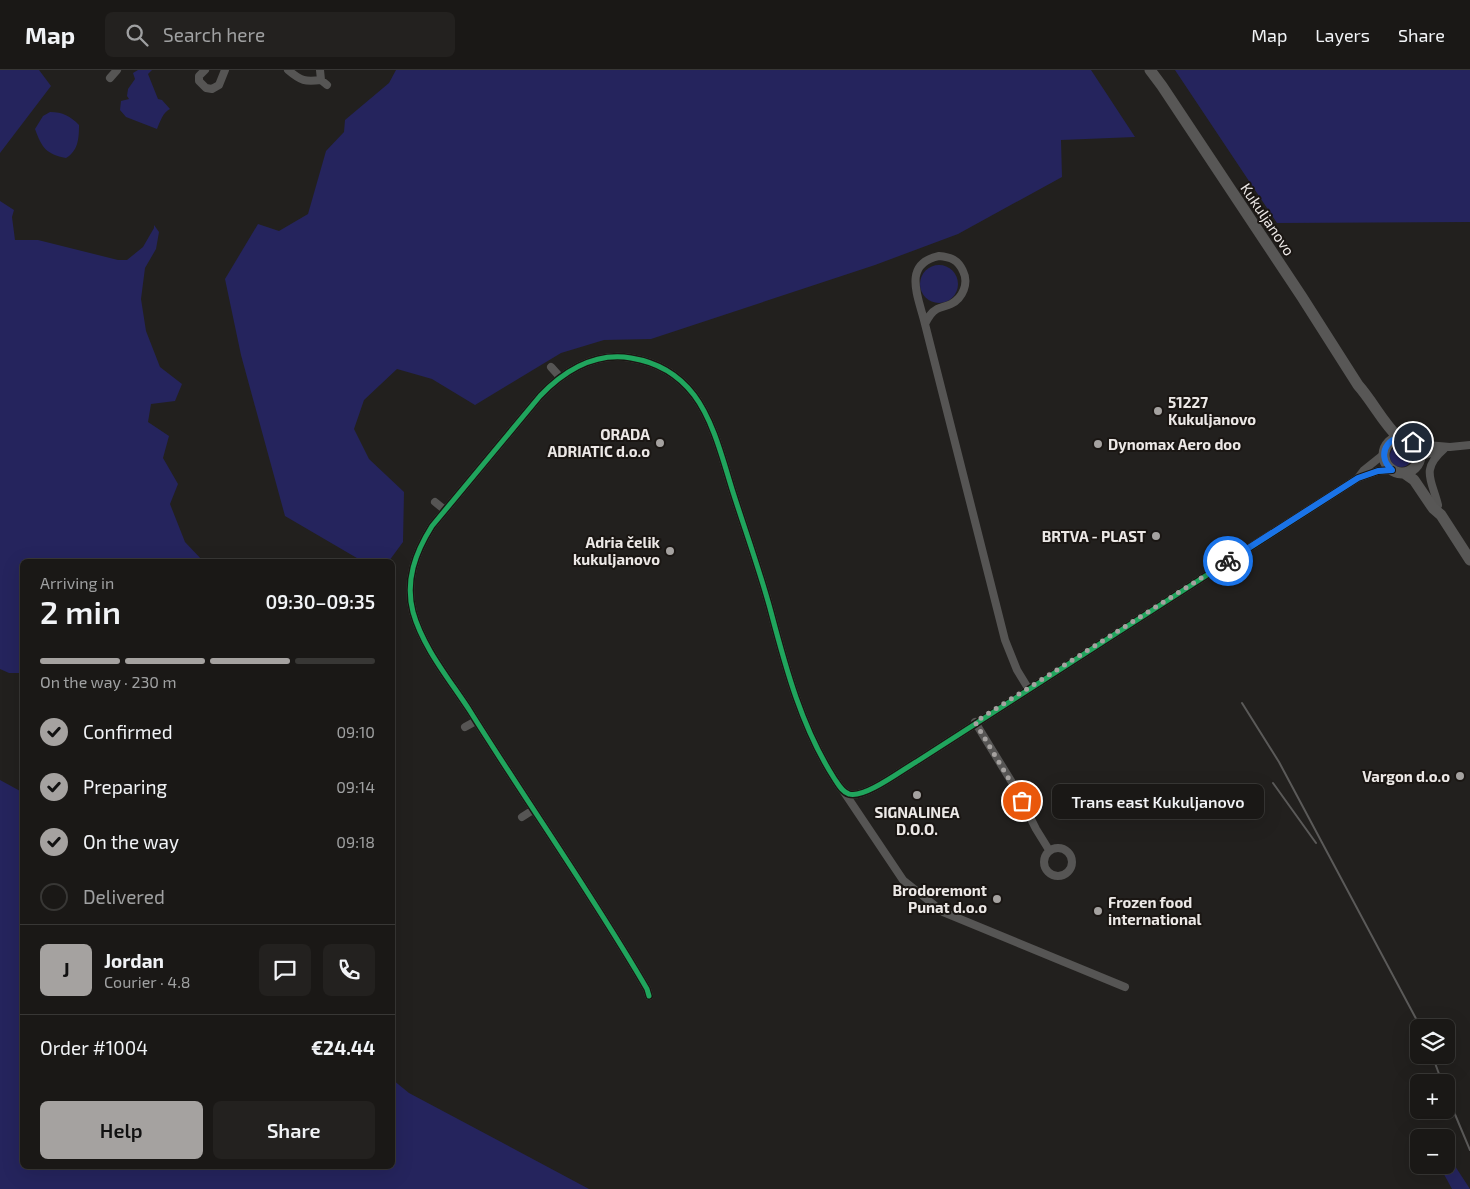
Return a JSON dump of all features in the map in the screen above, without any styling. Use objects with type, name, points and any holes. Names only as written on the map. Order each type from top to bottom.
[{"type":"main road","name":"Kukuljanovo","points":[[1150,70],[1265,240],[1358,385],[1390,429],[1400,438],[1410,440],[1415,444],[1420,477],[1470,560]]},
{"type":"main road","name":"Kukuljanovo","points":[[1358,385],[1364,400],[1384,434],[1385,461],[1398,472],[1414,480],[1433,508],[1440,510]]},
{"type":"main road","points":[[1385,450],[1390,442],[1400,438]]},
{"type":"main road","points":[[1398,472],[1412,470],[1418,461]]},
{"type":"street","points":[[110,78],[118,70]]},
{"type":"street","points":[[205,70],[199,76],[199,81],[206,88],[212,89],[219,85],[225,70]]},
{"type":"street","points":[[288,70],[297,78],[307,82],[324,82],[320,70]]},
{"type":"street","points":[[925,324],[935,309],[953,304],[964,291],[965,274],[955,259],[939,256],[924,262],[918,270],[915,284],[925,324],[1005,640],[1017,670],[1028,688]]},
{"type":"street","points":[[649,996],[647,989],[622,946],[533,810],[424,637],[417,624],[411,598],[411,574],[418,549],[432,526],[540,396],[570,370],[598,359],[626,357],[662,367],[680,380],[696,397],[703,409],[725,468],[801,711],[824,762],[903,880],[943,912],[1125,987]]},
{"type":"street","points":[[551,367],[560,377]]},
{"type":"street","points":[[1415,444],[1447,448],[1470,445]]},
{"type":"street","points":[[1418,461],[1447,448]]},
{"type":"street","points":[[1440,510],[1430,484],[1430,472],[1435,460],[1447,448]]},
{"type":"street","points":[[1358,478],[1385,450]]},
{"type":"street","points":[[844,792],[850,795],[866,792],[916,762],[975,722],[1358,478],[1378,471],[1398,472]]},
{"type":"street","points":[[435,502],[445,510]]},
{"type":"street","points":[[465,727],[476,721]]},
{"type":"street","points":[[975,722],[1016,789],[1049,850]]},
{"type":"street","points":[[522,817],[533,810]]},
{"type":"shaded area","points":[[0,70],[39,70],[51,86],[0,153]]},
{"type":"shaded area","points":[[138,70],[152,70],[148,74],[158,99],[162,100],[170,109],[164,115],[157,129],[126,117],[120,110],[121,101],[129,99],[127,96],[128,89],[135,79],[133,73]]},
{"type":"shaded area","points":[[396,70],[1091,70],[1135,137],[1061,140],[1062,177],[958,234],[875,265],[651,339],[604,340],[561,353],[475,405],[432,379],[397,369],[364,400],[354,429],[369,459],[404,492],[403,542],[390,559],[359,559],[285,516],[241,355],[225,279],[258,224],[279,231],[308,214],[326,151],[344,132],[345,120],[389,83]]},
{"type":"shaded area","points":[[1175,70],[1470,70],[1470,222],[1277,223]]},
{"type":"shaded area","points":[[50,112],[66,115],[79,125],[77,144],[73,152],[66,158],[49,152],[40,141],[35,129],[43,116]]},
{"type":"shaded area","points":[[0,201],[14,210],[12,217],[15,240],[38,240],[118,260],[127,260],[143,247],[154,225],[159,232],[156,249],[145,268],[141,299],[146,331],[160,367],[182,384],[175,401],[151,404],[148,422],[169,436],[163,458],[178,484],[170,504],[185,542],[201,559],[20,559],[20,673],[9,673],[0,669]]},
{"type":"shaded area","points":[[939,265],[946,266],[952,271],[957,277],[957,291],[952,297],[946,302],[939,303],[932,302],[926,297],[921,291],[920,284],[921,277],[926,271],[932,266]]},
{"type":"shaded area","points":[[1401,445],[1409,448],[1412,456],[1409,464],[1401,467],[1393,464],[1390,456],[1393,448]]},
{"type":"shaded area","points":[[0,780],[20,791],[20,1169],[395,1169],[395,1082],[409,1093],[589,1189],[0,1189]]},
{"type":"shaded area","points":[[1455,1166],[1470,1189],[1452,1189],[1444,1174],[1455,1174]]},
{"type":"railway","points":[[1242,703],[1279,762],[1416,1019]]},
{"type":"railway","points":[[1273,783],[1316,843]]},
{"type":"railway","points":[[1435,1064],[1439,1074]]},
{"type":"railway","points":[[1455,1114],[1470,1150]]},
{"type":"cycle path","points":[[649,996],[647,989],[604,919],[430,651],[413,612],[411,601],[411,578],[416,557],[432,526],[540,396],[570,371],[581,365],[605,358],[618,357],[640,360],[658,366],[674,375],[688,388],[701,405],[717,440],[762,581],[796,698],[823,759],[842,790],[849,794],[864,792],[893,777],[1358,478],[1378,471],[1392,470]]},
{"type":"way so far","points":[[1022,801],[975,722],[1228,561]]},
{"type":"place","name":"51227 Kukuljanovo","points":[[1158,411]]},
{"type":"place","name":"ORADA ADRIATIC d.o.o","points":[[660,443]]},
{"type":"place","name":"Dynomax Aero doo","points":[[1098,444]]},
{"type":"place","name":"BRTVA - PLAST","points":[[1156,536]]},
{"type":"place","name":"Adria čelik kukuljanovo","points":[[670,551]]},
{"type":"place","name":"Vargon d.o.o","points":[[1460,776]]},
{"type":"place","name":"SIGNALINEA D.O.O.","points":[[917,795]]},
{"type":"place","name":"Trans east Kukuljanovo","points":[[1022,801]]},
{"type":"place","name":"Brodoremont Punat d.o.o","points":[[997,899]]},
{"type":"place","name":"Frozen food international","points":[[1098,911]]},
{"type":"route","points":[[1228,561],[1358,478],[1378,471],[1392,470],[1385,461],[1384,454],[1386,446],[1394,439],[1406,438],[1413,442]]}]
